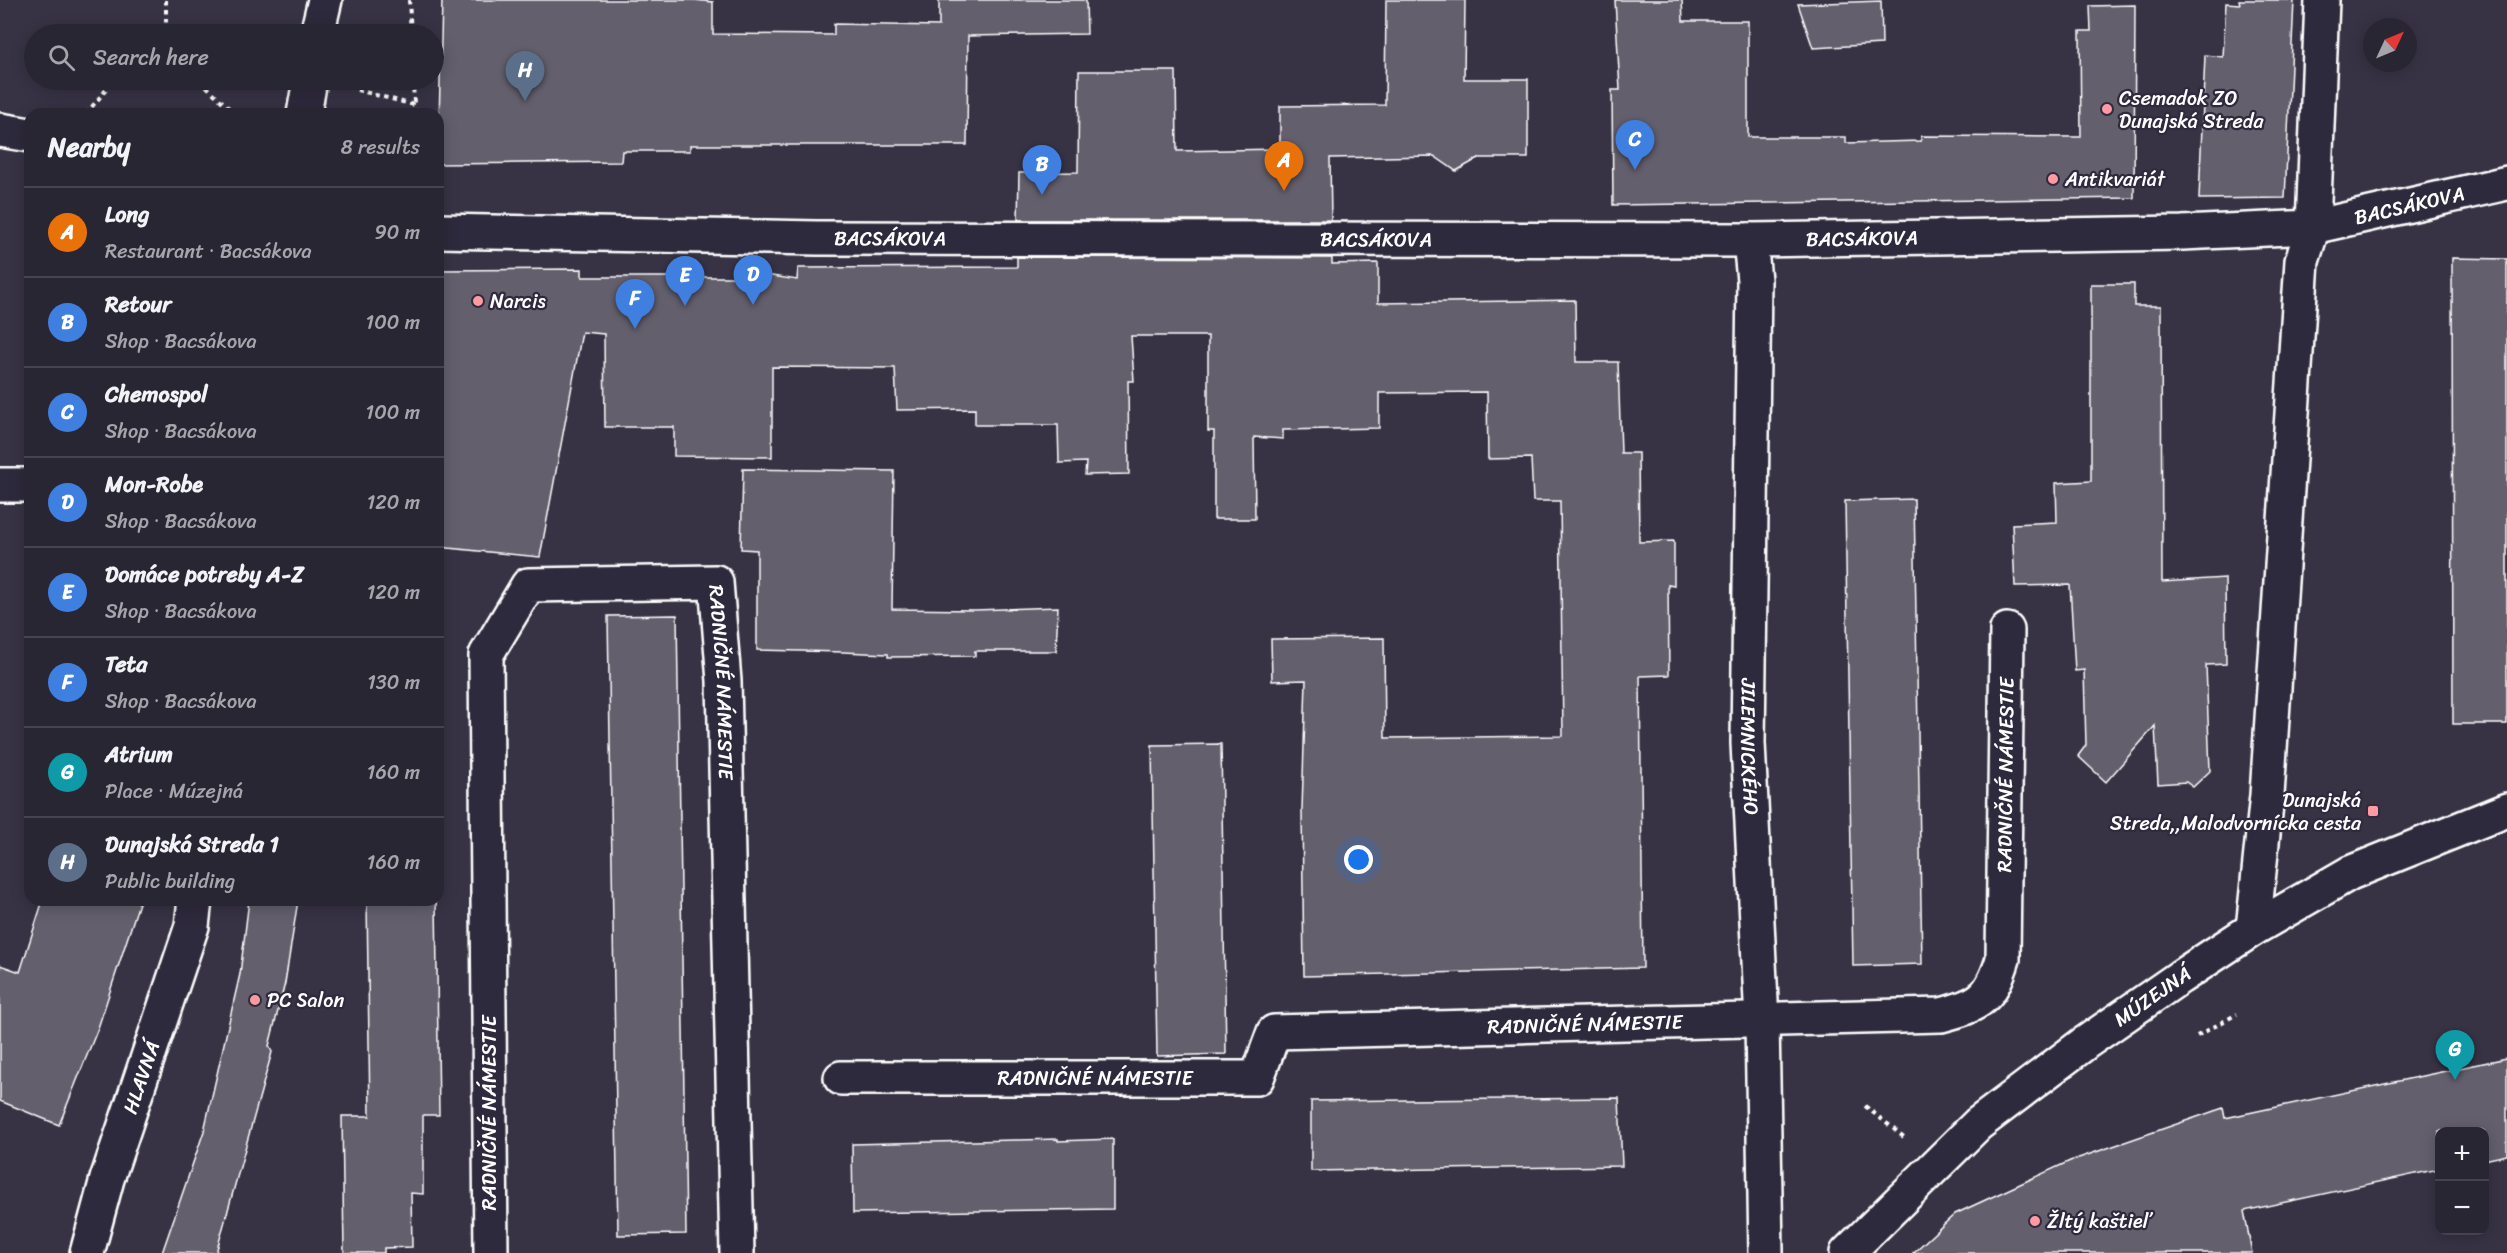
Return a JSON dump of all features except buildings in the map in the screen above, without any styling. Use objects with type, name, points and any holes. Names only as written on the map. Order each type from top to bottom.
[{"type":"street","points":[[319,24],[325,0]]},
{"type":"street","points":[[2253,930],[2267,795],[2302,261],[2313,227],[2322,0]]},
{"type":"street","points":[[305,108],[308,90]]},
{"type":"street","points":[[0,130],[24,134]]},
{"type":"street","name":"BACSÁKOVA","points":[[444,231],[818,238],[1750,240],[2170,233],[2313,227],[2507,183]]},
{"type":"street","name":"JILEMNICKÉHO","points":[[1750,240],[1754,280],[1748,743],[1762,1021],[1766,1253]]},
{"type":"street","points":[[0,485],[24,485]]},
{"type":"street","name":"RADNIČNÉ NÁMESTIE","points":[[490,1253],[486,655],[528,585],[716,582],[724,681],[737,1253]]},
{"type":"street","name":"RADNIČNÉ NÁMESTIE","points":[[841,1078],[1257,1078],[1274,1032],[1762,1021],[1941,1015],[1960,1011],[1979,1002],[1995,984],[2003,959],[2007,630]]},
{"type":"street","name":"MÚZEJNÁ","points":[[1847,1253],[1978,1124],[2180,977],[2253,930],[2350,873],[2507,810]]},
{"type":"street","name":"HLAVNÁ","points":[[87,1253],[107,1179],[192,926],[194,906]]},
{"type":"path","points":[[166,0],[166,24]]},
{"type":"path","points":[[409,0],[410,24]]},
{"type":"path","points":[[91,108],[106,90]]},
{"type":"path","points":[[210,90],[229,108]]},
{"type":"path","points":[[357,90],[414,105]]},
{"type":"path","points":[[413,90],[415,108]]},
{"type":"path","points":[[2197,1036],[2237,1014]]},
{"type":"path","points":[[1865,1106],[1913,1144]]},
{"type":"place","name":"Dunajská Streda 1","points":[[525,101]]},
{"type":"place","name":"Csemadok ZO Dunajská Streda","points":[[2107,109]]},
{"type":"place","name":"Chemospol","points":[[1635,170]]},
{"type":"place","name":"Antikvariát","points":[[2053,179]]},
{"type":"place","name":"Long","points":[[1284,191]]},
{"type":"place","name":"Retour","points":[[1042,195]]},
{"type":"place","name":"Narcis","points":[[478,301]]},
{"type":"place","name":"Mon-Robe","points":[[753,305]]},
{"type":"place","name":"Domáce potreby A-Z","points":[[685,306]]},
{"type":"place","name":"Teta","points":[[635,329]]},
{"type":"place","name":"Dunajská Streda,,Malodvornícka cesta","points":[[2373,811]]},
{"type":"place","name":"PC Salon","points":[[255,1000]]},
{"type":"place","name":"Atrium","points":[[2455,1080]]},
{"type":"place","name":"Žltý kaštieľ","points":[[2035,1221]]}]
